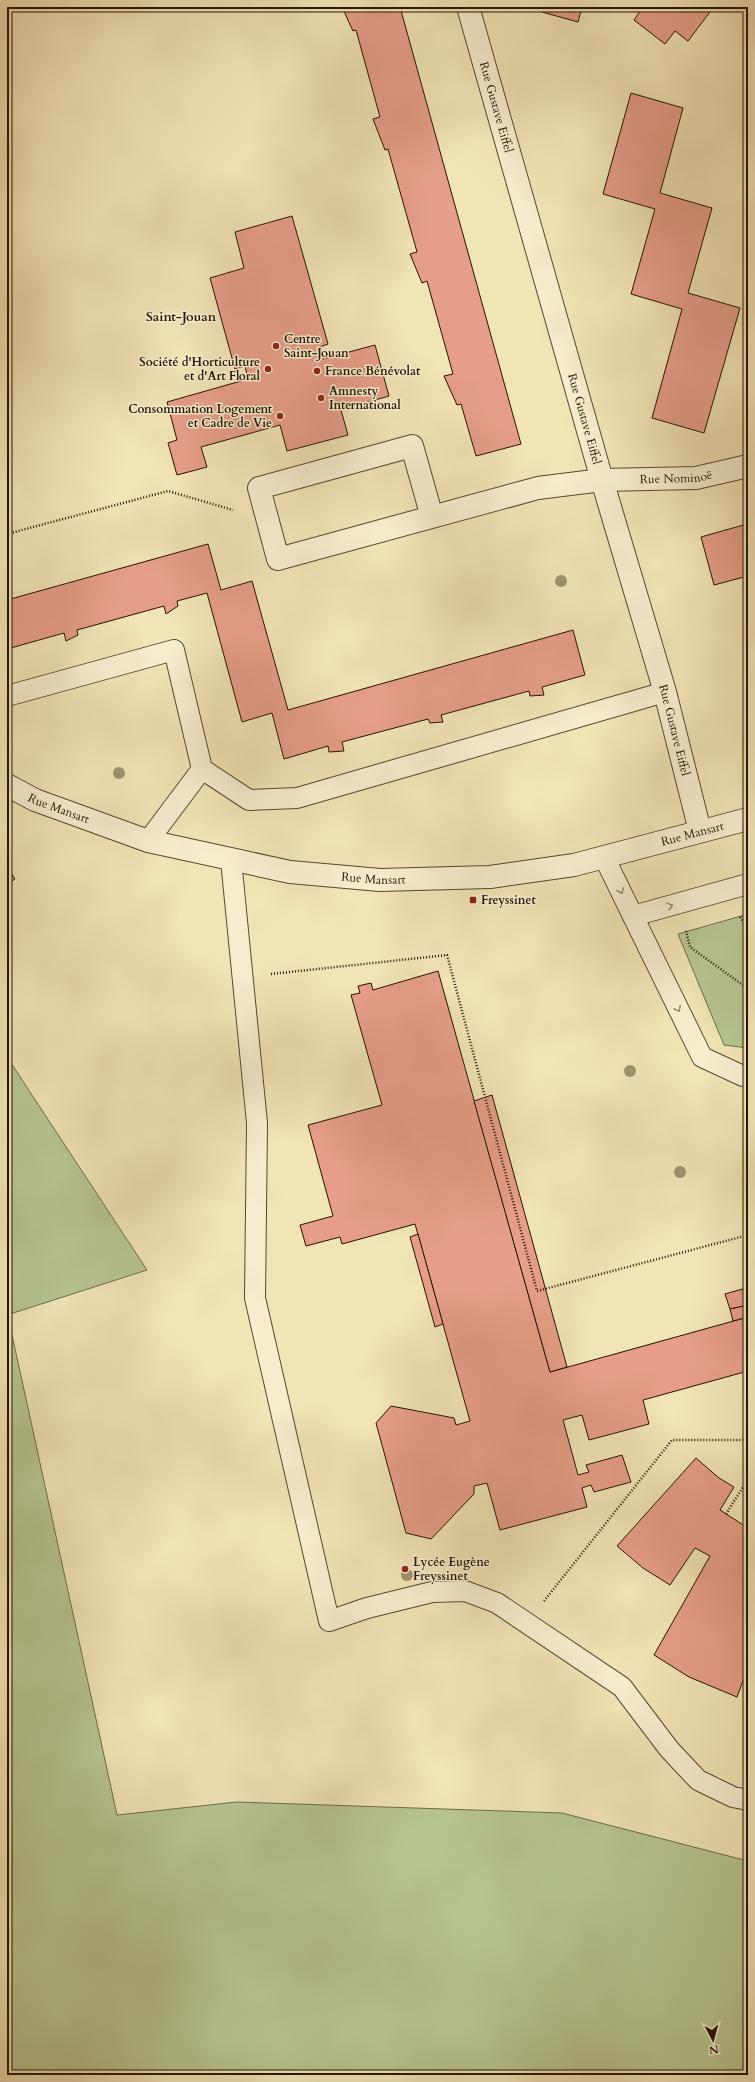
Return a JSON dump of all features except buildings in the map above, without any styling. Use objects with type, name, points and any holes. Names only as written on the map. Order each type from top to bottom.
[{"type":"street","name":"Rue Gustave Eiffel","points":[[468,7],[602,480],[665,692],[700,831]]},
{"type":"street","points":[[268,521],[259,488],[412,446],[432,516]]},
{"type":"street","name":"Rue Nominoë","points":[[268,521],[278,559],[538,488],[602,480],[696,478],[748,466]]},
{"type":"street","name":"Rue Mansart","points":[[7,785],[35,800],[148,841],[290,872],[380,880],[490,877],[574,865],[748,819]]},
{"type":"lane","points":[[7,696],[174,650],[202,769],[249,800],[296,798],[665,692]]},
{"type":"lane","points":[[148,841],[202,769]]},
{"type":"lane","points":[[604,857],[702,1057],[743,1076],[748,1075]]},
{"type":"lane","points":[[230,860],[257,1123],[255,1298],[329,1621],[368,1608],[432,1592],[465,1591],[497,1603],[622,1687],[669,1749],[698,1780],[733,1796],[748,1800]]},
{"type":"lane","points":[[633,916],[748,884]]},
{"type":"path","points":[[7,534],[168,491],[268,521]]},
{"type":"path","points":[[675,904],[690,947],[744,986],[748,1002]]},
{"type":"path","points":[[744,913],[740,917],[748,929]]},
{"type":"path","points":[[243,978],[446,954],[537,1292],[748,1235]]},
{"type":"path","points":[[744,986],[748,982]]},
{"type":"path","points":[[527,1623],[672,1440],[748,1440]]},
{"type":"path","points":[[726,1514],[748,1479]]},
{"type":"green space","points":[[748,914],[748,1048],[724,1045],[678,934]]},
{"type":"green space","points":[[7,1057],[147,1270],[7,1315]]},
{"type":"green space","points":[[7,1335],[12,1335],[117,1815],[237,1802],[562,1813],[748,1861],[748,2075],[7,2075]]},
{"type":"place","name":"Centre Saint-Jouan","points":[[276,346]]},
{"type":"place","name":"Société d'Horticulture et d'Art Floral","points":[[268,369]]},
{"type":"place","name":"France Bénévolat","points":[[317,371]]},
{"type":"place","name":"Amnesty International","points":[[321,398]]},
{"type":"place","name":"Consommation Logement et Cadre de Vie","points":[[280,416]]},
{"type":"place","name":"Freyssinet","points":[[473,900]]},
{"type":"place","name":"Lycée Eugène Freyssinet","points":[[405,1569]]},
{"type":"district","name":"Saint-Jouan","points":[[181,317]]}]
